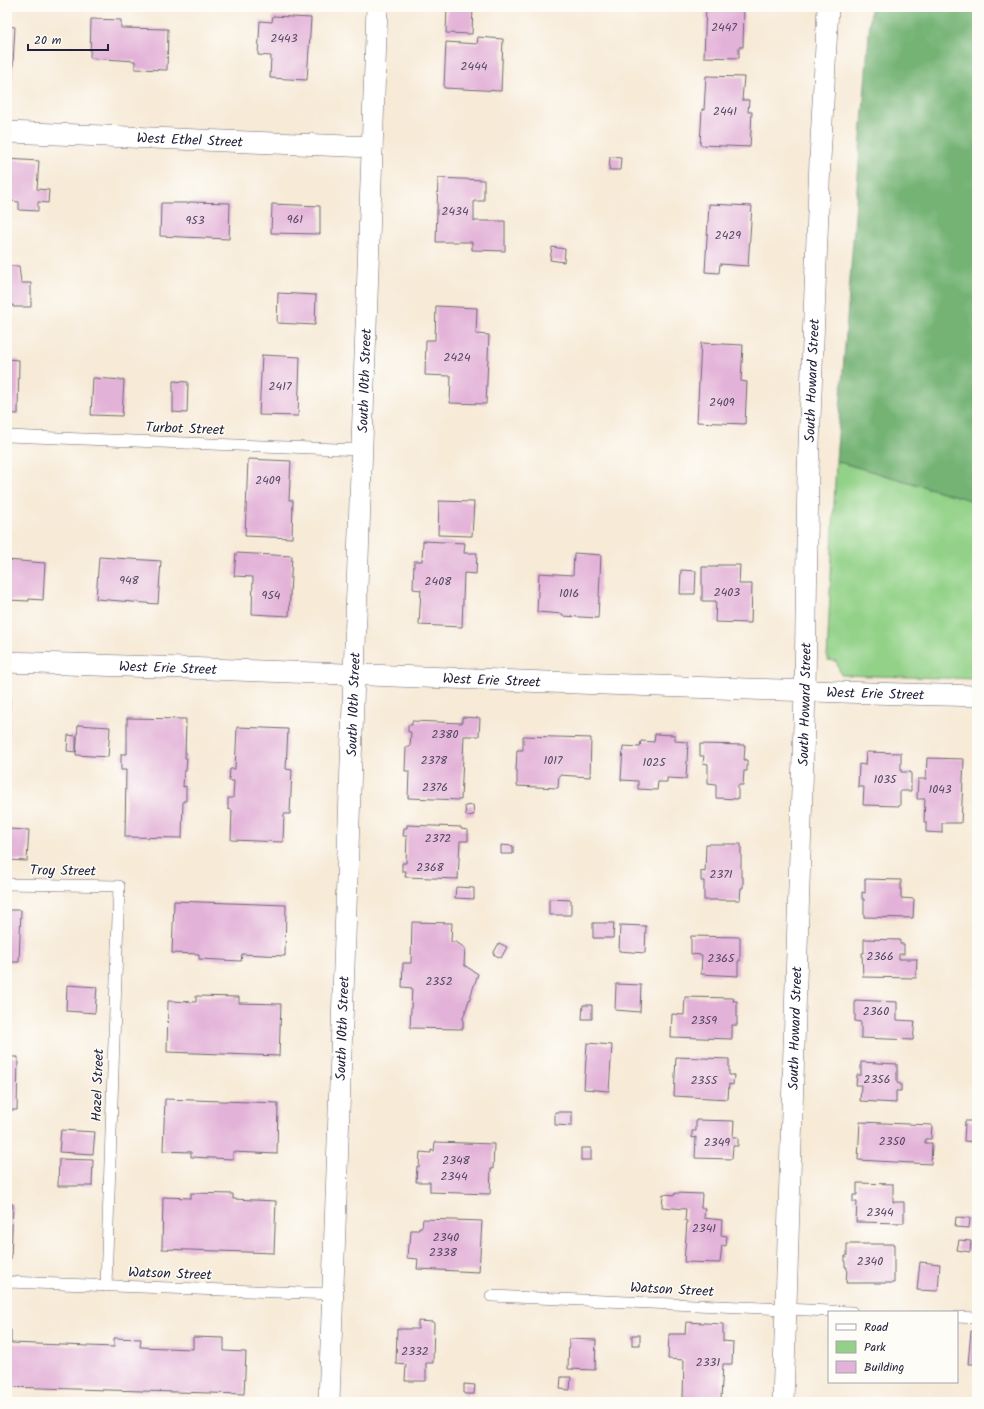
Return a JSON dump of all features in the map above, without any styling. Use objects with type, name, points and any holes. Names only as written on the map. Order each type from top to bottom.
[{"type":"street","name":"South 10th Street","points":[[329,1402],[377,7]]},
{"type":"street","name":"South Howard Street","points":[[784,1402],[805,692],[808,471],[820,160],[828,7]]},
{"type":"street","name":"West Ethel Street","points":[[7,132],[372,147]]},
{"type":"street","name":"West Erie Street","points":[[7,662],[805,692],[977,696]]},
{"type":"lane","name":"Turbot Street","points":[[7,436],[362,450]]},
{"type":"lane","name":"Troy Street","points":[[7,884],[119,886]]},
{"type":"lane","name":"Hazel Street","points":[[106,1286],[119,886]]},
{"type":"lane","name":"Watson Street","points":[[7,1282],[332,1294]]},
{"type":"lane","name":"Watson Street","points":[[491,1296],[830,1311]]},
{"type":"lane","points":[[958,1317],[977,1318]]},
{"type":"green space","points":[[871,7],[977,7],[977,502],[836,461]]},
{"type":"green space","points":[[836,461],[977,502],[977,679],[841,675],[836,661],[827,660]]},
{"type":"building","points":[[447,7],[473,7],[472,34],[446,33]]},
{"type":"building","points":[[706,7],[744,7],[743,47],[739,47],[739,58],[704,57]]},
{"type":"building","points":[[273,16],[311,18],[307,80],[270,78],[271,56],[258,55],[260,21],[272,22]]},
{"type":"building","points":[[91,19],[121,20],[121,28],[168,29],[167,70],[135,69],[135,61],[90,58]]},
{"type":"building","points":[[7,26],[15,27],[12,82],[7,82]]},
{"type":"building","points":[[478,37],[503,39],[501,91],[444,88],[446,42],[477,44]]},
{"type":"building","points":[[706,76],[744,77],[742,100],[749,100],[748,112],[752,112],[750,147],[700,145]]},
{"type":"building","points":[[610,157],[621,158],[620,170],[609,170]]},
{"type":"building","points":[[7,159],[39,161],[37,189],[49,190],[48,203],[38,202],[38,211],[19,210],[19,202],[11,201],[11,191],[7,191]]},
{"type":"building","points":[[438,178],[484,180],[484,201],[474,201],[474,221],[505,221],[505,251],[472,250],[472,242],[436,242]]},
{"type":"building","points":[[161,203],[230,203],[229,239],[160,236]]},
{"type":"building","points":[[272,204],[320,206],[320,234],[271,233]]},
{"type":"building","points":[[709,204],[752,206],[748,266],[720,264],[719,273],[705,272]]},
{"type":"building","points":[[552,247],[565,249],[564,262],[550,260]]},
{"type":"building","points":[[7,266],[19,266],[21,283],[31,283],[31,307],[13,307],[13,305],[7,305]]},
{"type":"building","points":[[278,293],[316,295],[315,325],[277,323]]},
{"type":"building","points":[[436,306],[477,308],[476,334],[489,335],[486,404],[450,403],[451,376],[425,375],[426,340],[435,340]]},
{"type":"building","points":[[701,343],[743,345],[741,381],[747,382],[745,424],[697,422]]},
{"type":"building","points":[[262,355],[300,357],[298,416],[259,415]]},
{"type":"building","points":[[7,359],[19,360],[18,414],[7,413]]},
{"type":"building","points":[[93,378],[124,380],[122,416],[91,415]]},
{"type":"building","points":[[173,381],[188,382],[187,413],[173,412]]},
{"type":"building","points":[[248,459],[291,461],[289,500],[293,500],[292,538],[245,536]]},
{"type":"building","points":[[439,501],[474,502],[472,536],[438,535]]},
{"type":"building","points":[[423,541],[465,543],[464,553],[477,553],[476,574],[464,573],[462,627],[419,625],[421,590],[413,589],[414,561],[422,561]]},
{"type":"building","points":[[236,553],[292,556],[289,616],[252,614],[253,577],[234,576]]},
{"type":"building","points":[[574,553],[601,555],[598,618],[562,616],[563,614],[537,612],[539,573],[573,575]]},
{"type":"building","points":[[99,557],[161,561],[158,604],[96,599]]},
{"type":"building","points":[[7,560],[45,563],[43,600],[7,600]]},
{"type":"building","points":[[718,565],[740,565],[739,584],[752,584],[751,623],[715,622],[716,601],[702,601],[702,567],[717,567]]},
{"type":"building","points":[[681,570],[696,571],[695,594],[680,594]]},
{"type":"building","points":[[7,692],[10,692],[9,736],[7,736]]},
{"type":"building","points":[[462,717],[480,718],[479,736],[464,736],[461,800],[408,798],[409,771],[405,771],[406,747],[410,747],[411,732],[408,732],[408,725],[412,725],[412,721],[462,723]]},
{"type":"building","points":[[127,718],[186,719],[185,758],[187,758],[183,787],[186,786],[186,801],[183,801],[182,838],[125,837],[126,770],[121,770],[121,754],[127,754]]},
{"type":"building","points":[[78,725],[110,727],[108,757],[76,755]]},
{"type":"building","points":[[237,727],[288,729],[286,769],[292,770],[290,814],[284,814],[283,842],[231,840],[232,810],[228,809],[228,798],[233,798],[234,781],[229,781],[230,769],[235,769]]},
{"type":"building","points":[[655,734],[675,735],[675,741],[688,742],[686,779],[667,778],[667,782],[658,782],[657,790],[638,789],[638,781],[621,780],[623,746],[640,747],[641,741],[654,742]]},
{"type":"building","points":[[68,735],[76,736],[76,752],[67,751]]},
{"type":"building","points":[[523,736],[591,738],[590,777],[559,775],[558,788],[517,786],[517,750],[523,750]]},
{"type":"building","points":[[700,744],[745,745],[744,760],[747,760],[747,771],[744,771],[743,785],[738,785],[738,799],[716,798],[716,784],[708,783],[708,764],[703,763],[704,756],[700,756]]},
{"type":"building","points":[[866,752],[901,753],[901,772],[911,772],[911,791],[900,791],[900,806],[863,805],[864,787],[858,787],[859,764],[865,765]]},
{"type":"building","points":[[927,758],[964,759],[961,823],[942,823],[942,833],[926,832],[926,822],[924,822],[925,799],[917,799],[918,779],[926,779]]},
{"type":"building","points":[[473,805],[474,815],[466,816],[465,806]]},
{"type":"building","points":[[407,825],[461,827],[461,829],[468,830],[468,841],[460,841],[458,879],[405,877],[406,871],[402,871],[402,863],[406,863],[407,836],[403,836],[404,828],[407,828]]},
{"type":"building","points":[[7,829],[29,830],[27,861],[7,860]]},
{"type":"building","points":[[706,844],[741,844],[741,877],[743,877],[743,888],[741,888],[740,900],[704,900],[704,881],[701,881],[701,871],[705,872]]},
{"type":"building","points":[[501,845],[513,846],[513,854],[501,854]]},
{"type":"building","points":[[865,879],[901,880],[901,898],[914,899],[913,918],[864,917],[864,899],[862,899],[862,892],[865,893]]},
{"type":"building","points":[[456,887],[474,888],[474,899],[455,898]]},
{"type":"building","points":[[549,899],[571,900],[571,915],[549,915]]},
{"type":"building","points":[[174,901],[286,905],[285,956],[242,954],[241,961],[199,959],[199,954],[172,953]]},
{"type":"building","points":[[7,910],[21,910],[19,962],[7,962]]},
{"type":"building","points":[[412,922],[452,923],[451,942],[456,942],[465,948],[464,965],[478,974],[463,1018],[463,1029],[410,1028],[412,988],[402,987],[403,963],[411,963]]},
{"type":"building","points":[[593,923],[614,923],[613,938],[593,938]]},
{"type":"building","points":[[620,925],[646,926],[645,953],[619,951]]},
{"type":"building","points":[[691,936],[740,937],[740,961],[738,961],[738,976],[701,974],[702,955],[691,954]]},
{"type":"building","points":[[864,939],[900,940],[900,944],[904,944],[904,954],[899,954],[899,959],[917,959],[916,978],[863,977],[862,953],[864,953]]},
{"type":"building","points":[[499,943],[507,947],[501,958],[493,954]]},
{"type":"building","points":[[616,984],[641,985],[640,1012],[615,1010]]},
{"type":"building","points":[[67,985],[97,987],[95,1013],[66,1011]]},
{"type":"building","points":[[196,996],[239,997],[239,1003],[281,1004],[279,1056],[167,1052],[168,1001],[196,1002]]},
{"type":"building","points":[[685,997],[734,998],[733,1001],[737,1001],[737,1025],[732,1025],[732,1039],[671,1037],[672,1014],[684,1015]]},
{"type":"building","points":[[855,1000],[897,1002],[897,1020],[915,1021],[913,1040],[861,1038],[861,1022],[855,1021]]},
{"type":"building","points":[[583,1005],[592,1005],[592,1019],[582,1019]]},
{"type":"building","points":[[587,1043],[612,1045],[609,1091],[584,1089]]},
{"type":"building","points":[[7,1057],[18,1057],[17,1110],[7,1110]]},
{"type":"building","points":[[676,1057],[729,1059],[729,1075],[734,1075],[733,1085],[729,1084],[728,1099],[674,1096]]},
{"type":"building","points":[[861,1062],[897,1064],[897,1083],[901,1084],[901,1091],[896,1091],[896,1103],[860,1101],[861,1085],[856,1085],[857,1075],[861,1075]]},
{"type":"building","points":[[165,1099],[278,1103],[277,1154],[233,1152],[233,1159],[191,1157],[191,1152],[163,1151]]},
{"type":"building","points":[[555,1112],[572,1112],[572,1126],[555,1125]]},
{"type":"building","points":[[696,1120],[734,1121],[733,1137],[738,1137],[738,1146],[733,1146],[732,1159],[695,1158],[696,1137],[692,1138],[692,1131],[696,1131]]},
{"type":"building","points":[[965,1121],[977,1121],[977,1142],[964,1141]]},
{"type":"building","points":[[860,1122],[932,1125],[931,1139],[925,1139],[925,1143],[932,1143],[931,1164],[858,1160]]},
{"type":"building","points":[[61,1130],[95,1132],[93,1154],[59,1152]]},
{"type":"building","points":[[435,1142],[494,1144],[490,1194],[430,1192],[430,1182],[416,1182],[420,1152],[431,1153],[431,1150],[434,1151]]},
{"type":"building","points":[[581,1148],[591,1148],[591,1160],[581,1160]]},
{"type":"building","points":[[59,1159],[93,1160],[92,1186],[58,1186]]},
{"type":"building","points":[[857,1183],[893,1184],[893,1202],[904,1202],[904,1223],[856,1222],[857,1202],[853,1202],[853,1195],[857,1195]]},
{"type":"building","points":[[191,1193],[233,1194],[233,1199],[276,1201],[274,1253],[162,1249],[163,1197],[191,1198]]},
{"type":"building","points":[[675,1193],[702,1194],[701,1208],[705,1208],[704,1218],[722,1220],[721,1235],[727,1236],[726,1246],[722,1245],[720,1263],[684,1262],[687,1221],[685,1221],[686,1209],[662,1207],[663,1194],[675,1195]]},
{"type":"building","points":[[7,1203],[13,1204],[11,1259],[7,1258]]},
{"type":"building","points":[[956,1217],[970,1218],[969,1228],[955,1227]]},
{"type":"building","points":[[423,1219],[482,1221],[479,1272],[417,1269],[418,1259],[407,1258],[408,1244],[410,1244],[411,1230],[419,1230],[419,1227],[422,1227]]},
{"type":"building","points":[[959,1240],[971,1241],[970,1252],[957,1250]]},
{"type":"building","points":[[847,1244],[894,1244],[894,1283],[846,1283],[847,1267],[845,1267],[845,1256],[847,1256]]},
{"type":"building","points":[[920,1262],[940,1264],[938,1291],[917,1290]]},
{"type":"building","points":[[418,1321],[434,1322],[433,1363],[426,1363],[426,1381],[405,1381],[406,1365],[396,1364],[397,1329],[418,1329]]},
{"type":"building","points":[[686,1322],[723,1324],[723,1341],[733,1342],[732,1364],[723,1364],[721,1399],[683,1398],[684,1360],[668,1359],[669,1334],[685,1334]]},
{"type":"building","points":[[7,1330],[11,1330],[11,1343],[114,1347],[114,1338],[141,1339],[140,1347],[193,1349],[193,1337],[224,1338],[224,1351],[246,1352],[244,1394],[7,1387]]},
{"type":"building","points":[[971,1331],[977,1332],[977,1364],[968,1364]]},
{"type":"building","points":[[632,1335],[640,1335],[640,1345],[632,1345]]},
{"type":"building","points":[[569,1339],[596,1340],[595,1370],[568,1369]]},
{"type":"building","points":[[561,1377],[571,1377],[570,1390],[560,1389]]},
{"type":"building","points":[[464,1384],[475,1385],[474,1394],[464,1394]]}]
